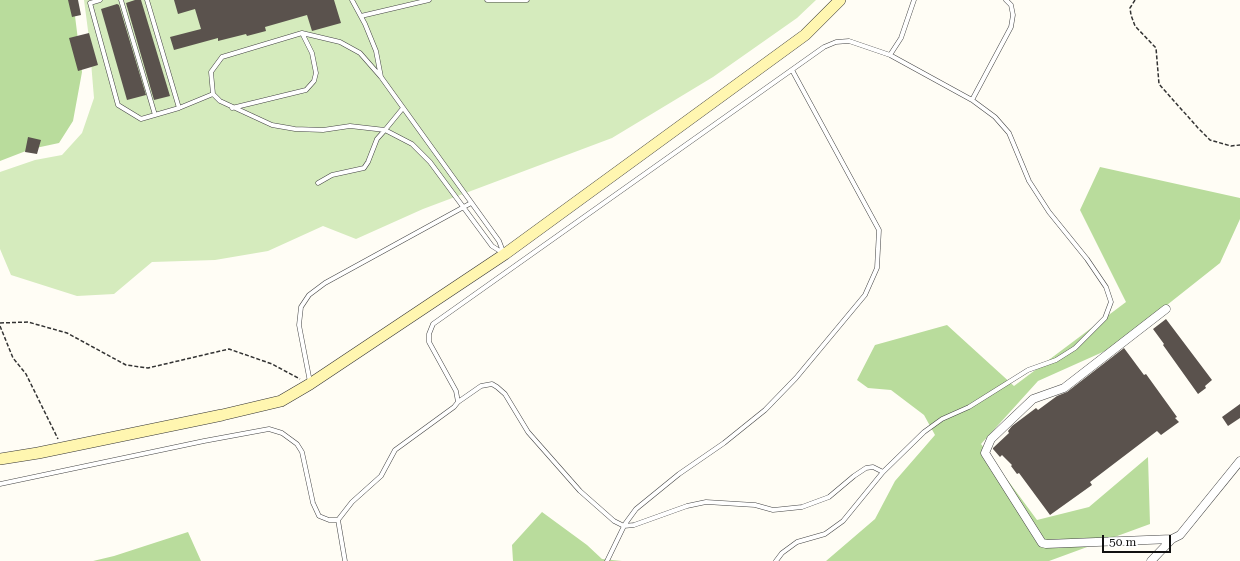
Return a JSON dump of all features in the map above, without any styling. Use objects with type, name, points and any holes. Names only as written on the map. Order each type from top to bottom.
[{"type":"street","points":[[0,459],[63,448],[222,415],[281,400],[310,384],[504,254],[805,35],[840,0]]},
{"type":"street","points":[[1166,309],[1064,388],[1033,399],[992,439],[985,453],[1042,543],[1172,539]]},
{"type":"street","points":[[1151,561],[1172,539],[1180,535],[1240,461]]},
{"type":"lane","points":[[100,0],[90,3],[118,105],[141,119],[179,108],[213,94]]},
{"type":"lane","points":[[121,0],[155,115]]},
{"type":"lane","points":[[147,0],[179,108]]},
{"type":"lane","points":[[352,0],[361,16],[376,51],[381,77]]},
{"type":"lane","points":[[361,16],[429,0]]},
{"type":"lane","points":[[487,0],[527,0]]},
{"type":"lane","points":[[890,55],[901,38],[914,0]]},
{"type":"lane","points":[[972,100],[1012,27],[1013,15],[1010,5],[1006,0]]},
{"type":"lane","points":[[302,33],[340,42],[360,53],[381,77],[472,203],[499,241],[504,254],[492,246],[430,162],[412,144],[385,130],[350,126],[323,130],[295,129],[272,125],[232,108],[220,101],[213,94],[211,72],[222,57],[302,33]]},
{"type":"lane","points":[[232,108],[306,90],[314,81],[316,73],[312,53],[302,33]]},
{"type":"lane","points":[[458,402],[456,391],[429,342],[429,334],[433,324],[824,47],[836,42],[849,41],[890,55],[972,100],[995,117],[1009,133],[1029,181],[1048,212],[1087,259],[1106,286],[1111,302],[1105,318],[1075,348],[1056,360],[1028,370],[968,407],[942,419],[924,432],[883,472],[843,521],[824,534],[797,542],[782,553],[776,561]]},
{"type":"lane","points":[[607,561],[624,526],[636,509],[685,470],[724,443],[765,410],[796,378],[864,295],[877,268],[878,230],[792,70]]},
{"type":"lane","points":[[318,183],[332,174],[364,168],[377,139],[403,108]]},
{"type":"lane","points":[[310,384],[299,325],[301,307],[309,295],[325,283],[472,203]]},
{"type":"lane","points":[[345,561],[338,520],[352,502],[381,476],[395,450],[481,386],[492,384],[505,394],[528,432],[575,485],[614,521],[624,526],[634,525],[687,506],[706,502],[755,505],[773,510],[802,508],[829,497],[866,468],[873,467],[883,472]]},
{"type":"lane","points":[[0,484],[204,441],[269,430],[282,433],[298,444],[302,452],[313,503],[319,516],[329,520],[338,520]]},
{"type":"path","points":[[1135,0],[1130,8],[1131,15],[1135,26],[1156,48],[1159,84],[1210,140],[1231,146],[1240,145]]},
{"type":"path","points":[[63,448],[26,374],[13,358],[0,324],[28,322],[67,333],[126,365],[148,368],[229,349],[272,364],[310,384]]},
{"type":"green space","points":[[0,0],[73,0],[82,72],[73,121],[59,143],[31,149],[0,161]]},
{"type":"green space","points":[[84,0],[816,0],[797,18],[713,77],[612,138],[423,209],[356,239],[323,226],[268,251],[215,260],[152,262],[114,294],[77,296],[11,275],[0,249],[0,172],[35,160],[62,155],[82,133],[94,98]]},
{"type":"green space","points":[[1100,167],[1240,198],[1240,219],[1220,263],[1114,347],[1038,381],[981,444],[1037,520],[1089,507],[1148,457],[1150,524],[1049,561],[826,561],[875,519],[895,481],[935,435],[924,415],[891,390],[868,388],[857,380],[875,345],[947,325],[1014,386],[1126,302],[1080,210]]},
{"type":"green space","points":[[542,512],[587,545],[602,559],[622,561],[513,561],[512,545]]},
{"type":"green space","points":[[188,532],[201,561],[93,561],[114,556]]},
{"type":"building","points":[[68,0],[78,0],[81,15],[72,17]]},
{"type":"building","points":[[141,0],[170,96],[154,100],[126,3]]},
{"type":"building","points":[[174,0],[334,0],[341,23],[312,31],[307,15],[265,27],[266,31],[247,36],[246,34],[218,41],[218,38],[174,50],[170,37],[201,29],[195,9],[178,14]]},
{"type":"building","points":[[117,4],[119,5],[146,95],[127,100],[101,9]]},
{"type":"building","points":[[89,33],[98,65],[78,71],[69,38]]},
{"type":"building","points":[[28,137],[41,140],[37,154],[25,152]]},
{"type":"building","points":[[1166,319],[1212,380],[1205,386],[1206,388],[1198,394],[1153,329]]},
{"type":"building","points":[[1124,348],[1144,375],[1146,374],[1179,422],[1161,435],[1157,431],[1090,482],[1092,485],[1050,515],[1019,473],[1017,474],[1011,466],[1012,465],[1002,455],[1000,457],[993,448],[1009,433],[1008,431],[1012,426],[1036,408],[1038,410],[1057,396],[1067,392]]},
{"type":"building","points":[[1240,404],[1240,418],[1228,426],[1222,417]]}]
